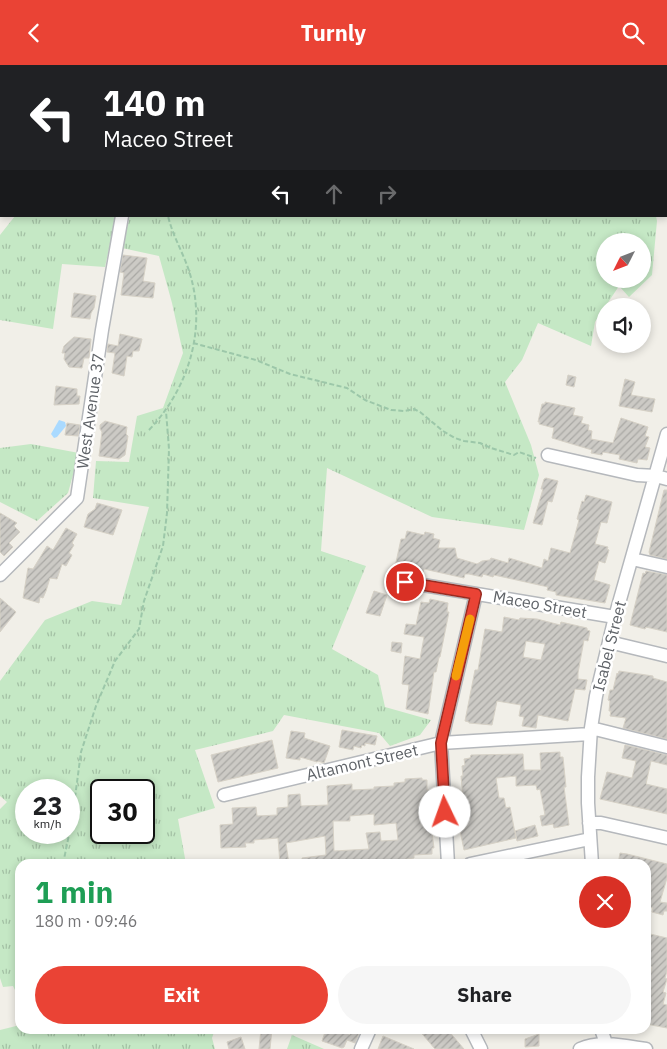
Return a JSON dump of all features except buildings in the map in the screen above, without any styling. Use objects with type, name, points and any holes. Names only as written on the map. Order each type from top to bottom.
[{"type":"street","name":"West Avenue 37","points":[[0,575],[77,498],[102,329],[122,217]]},
{"type":"street","name":"Isabel Street","points":[[592,859],[588,777],[590,731],[596,696],[615,617],[632,559],[661,477],[667,434]]},
{"type":"street","points":[[548,455],[637,475],[661,477]]},
{"type":"street","points":[[632,559],[667,567]]},
{"type":"street","name":"Maceo Street","points":[[405,582],[615,617]]},
{"type":"street","points":[[448,859],[441,743],[476,594]]},
{"type":"street","points":[[609,642],[667,656]]},
{"type":"street","name":"Altamont Street","points":[[224,795],[441,743],[590,731],[667,747]]},
{"type":"street","points":[[589,823],[601,823],[667,838]]},
{"type":"street","points":[[494,859],[590,839]]},
{"type":"street","points":[[361,1049],[368,1034]]},
{"type":"street","points":[[474,1034],[481,1049]]},
{"type":"street","points":[[603,1034],[607,1047]]},
{"type":"street","points":[[580,1049],[589,1045],[607,1047],[622,1045],[646,1049]]},
{"type":"path","points":[[148,430],[166,411],[178,391],[188,367],[196,316],[196,295],[190,273],[171,229],[168,217]]},
{"type":"path","points":[[193,343],[256,360],[290,374],[347,388],[365,400],[386,408],[420,411],[443,431],[464,441],[480,443],[491,449],[514,455],[519,452],[537,458],[548,455]]},
{"type":"path","points":[[64,859],[72,820],[81,752],[96,706],[115,661],[139,629],[144,601],[163,546],[167,513],[169,458],[166,411]]},
{"type":"green space","points":[[14,217],[116,217],[105,267],[62,264],[53,329],[0,320],[0,235]]},
{"type":"green space","points":[[130,217],[656,217],[657,221],[651,276],[651,233],[596,233],[596,288],[618,288],[611,298],[596,298],[596,320],[591,346],[538,323],[522,360],[505,382],[531,445],[539,475],[524,530],[432,517],[327,468],[321,551],[366,566],[332,649],[378,675],[385,707],[431,720],[420,735],[390,746],[379,733],[284,715],[273,731],[195,750],[215,808],[178,819],[185,859],[15,859],[15,990],[13,986],[3,987],[0,978],[0,809],[7,802],[0,796],[0,681],[45,620],[92,601],[121,605],[149,507],[93,498],[96,461],[129,462],[137,416],[163,408],[183,353],[159,256],[122,248]]},
{"type":"green space","points":[[621,288],[638,288],[629,297]]},
{"type":"green space","points":[[31,444],[79,453],[68,493],[37,521],[0,502],[0,448]]},
{"type":"green space","points":[[15,1026],[15,1034],[213,1034],[212,1038],[215,1049],[0,1049],[0,1030]]},
{"type":"green space","points":[[292,1035],[324,1049],[287,1049]]},
{"type":"water","points":[[59,420],[65,422],[66,426],[54,438],[51,434]]},
{"type":"slow traffic","points":[[456,676],[470,619]]},
{"type":"route","points":[[405,582],[476,594],[441,743],[445,812]]}]
